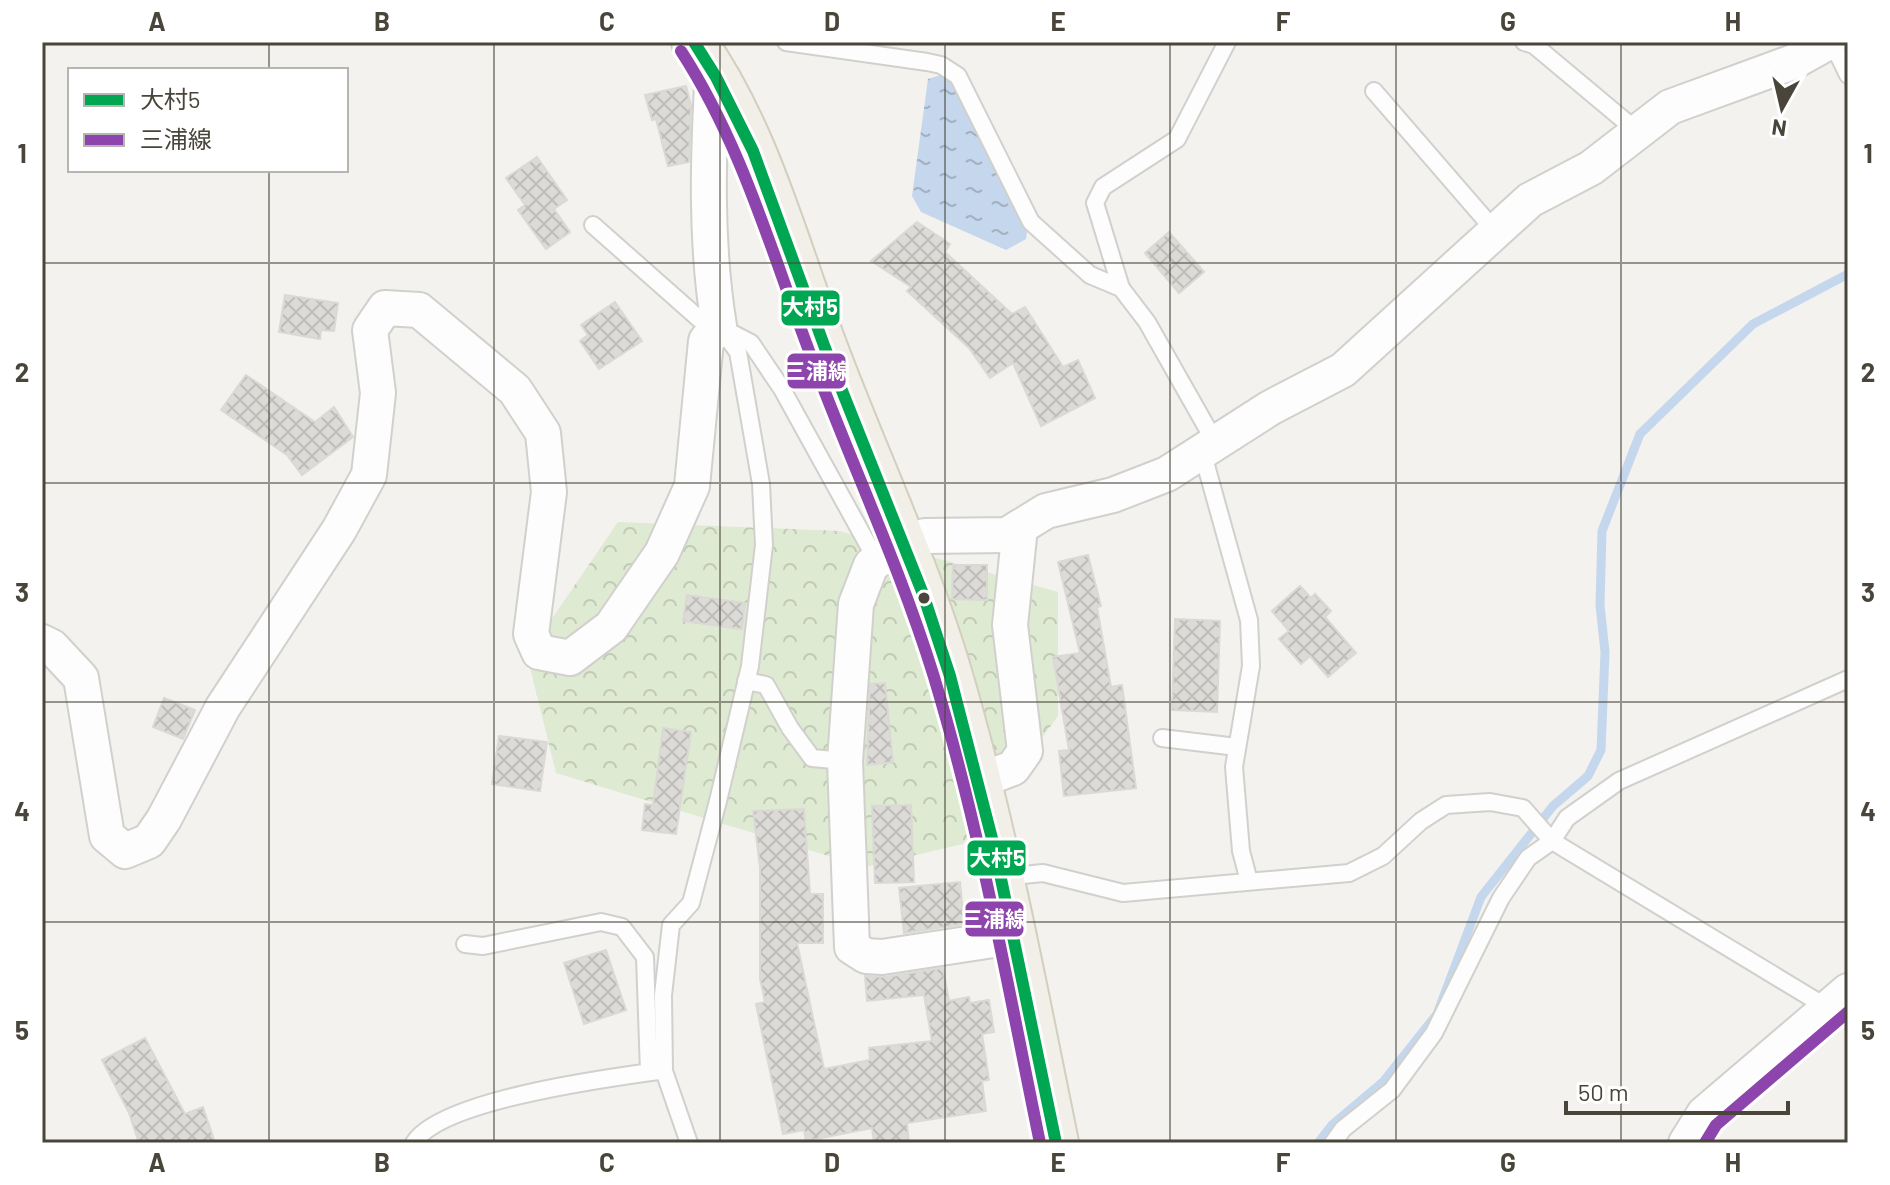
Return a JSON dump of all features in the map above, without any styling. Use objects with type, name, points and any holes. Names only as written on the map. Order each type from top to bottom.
[{"type":"main road","points":[[703,55],[773,205],[889,553],[949,672],[1002,877],[1056,1143]]},
{"type":"street","points":[[1013,937],[882,957],[866,956],[852,947],[845,761],[856,604],[871,565],[925,536],[1007,535],[1046,511],[1113,495],[1167,474],[1343,370],[1530,200],[1591,168],[1670,107],[1793,62],[1831,42]]},
{"type":"street","points":[[42,642],[52,647],[81,678],[107,836],[125,851],[149,841],[223,707],[339,530],[369,475],[378,393],[370,330],[385,308],[419,310],[515,390],[543,433],[549,492],[531,634],[539,652],[570,658],[611,627],[662,553],[692,486],[706,341],[716,329],[709,266],[703,55]]},
{"type":"street","points":[[979,781],[1013,768],[1025,751],[1010,625],[1020,527]]},
{"type":"street","points":[[1686,1143],[1704,1114],[1838,1000]]},
{"type":"lane","points":[[786,42],[927,62],[941,65],[958,76],[1031,222],[1090,275],[1121,288]]},
{"type":"lane","points":[[1227,42],[1177,139],[1103,187],[1095,203],[1121,288],[1147,322],[1208,447],[1249,620],[1251,666],[1237,747],[1236,807],[1249,881]]},
{"type":"lane","points":[[1524,42],[1534,45],[1638,132]]},
{"type":"lane","points":[[1831,42],[1848,75]]},
{"type":"lane","points":[[1374,91],[1496,232]]},
{"type":"lane","points":[[593,225],[716,329],[738,352],[761,484],[764,545],[746,681],[691,903],[671,925],[656,1072]]},
{"type":"lane","points":[[716,329],[751,343],[889,553]]},
{"type":"lane","points":[[1333,1143],[1343,1129],[1392,1090],[1434,1033],[1501,898],[1528,858],[1552,841],[1567,818],[1619,781],[1848,679]]},
{"type":"lane","points":[[746,681],[766,685],[790,728],[812,758],[845,761]]},
{"type":"lane","points":[[1162,738],[1237,747]]},
{"type":"lane","points":[[1002,877],[1043,873],[1123,893],[1349,873],[1383,856],[1421,821],[1446,805],[1490,802],[1523,808],[1552,841],[1838,1000]]},
{"type":"lane","points":[[465,944],[483,946],[601,922],[622,927],[635,939],[645,957],[656,1072],[689,1143]]},
{"type":"lane","points":[[414,1143],[447,1117],[586,1080],[656,1072]]},
{"type":"green space","points":[[618,522],[839,531],[1058,592],[1058,716],[963,844],[865,867],[556,773],[527,655]]},
{"type":"water","points":[[941,75],[952,82],[1027,232],[1026,239],[1006,250],[921,212],[912,196],[928,79]]},
{"type":"building","points":[[686,86],[691,105],[689,162],[668,166],[656,119],[652,120],[645,95]]},
{"type":"building","points":[[537,157],[567,200],[554,209],[570,232],[546,249],[518,210],[525,205],[506,178]]},
{"type":"building","points":[[917,222],[950,244],[945,252],[1012,314],[1025,307],[1063,367],[1078,360],[1095,398],[1041,426],[1013,363],[990,378],[969,348],[907,291],[911,287],[871,261]]},
{"type":"building","points":[[1169,232],[1204,272],[1179,293],[1145,253]]},
{"type":"building","points":[[285,295],[338,303],[334,331],[321,330],[320,339],[279,332]]},
{"type":"building","points":[[615,302],[642,341],[599,369],[580,341],[588,335],[581,325]]},
{"type":"building","points":[[246,375],[315,422],[334,407],[353,437],[302,475],[287,455],[221,410]]},
{"type":"building","points":[[1088,555],[1101,606],[1097,607],[1111,687],[1122,685],[1136,788],[1064,796],[1059,751],[1069,750],[1053,657],[1080,653],[1058,562]]},
{"type":"building","points":[[953,565],[987,565],[987,600],[952,599]]},
{"type":"building","points":[[1300,586],[1311,598],[1315,594],[1331,611],[1325,617],[1356,653],[1328,677],[1310,656],[1301,664],[1279,639],[1289,631],[1272,611]]},
{"type":"building","points":[[687,595],[745,603],[742,629],[683,621]]},
{"type":"building","points":[[1175,619],[1220,621],[1217,712],[1172,710]]},
{"type":"building","points":[[885,683],[893,762],[867,765],[870,684]]},
{"type":"building","points":[[164,698],[195,710],[183,739],[153,727]]},
{"type":"building","points":[[663,728],[691,732],[676,834],[642,830],[645,804],[653,805]]},
{"type":"building","points":[[499,736],[547,742],[540,791],[492,784]]},
{"type":"building","points":[[911,805],[914,882],[875,883],[872,806]]},
{"type":"building","points":[[804,809],[810,894],[823,894],[823,943],[797,943],[824,1069],[870,1060],[869,1048],[932,1041],[924,995],[867,1001],[865,976],[885,977],[943,968],[949,1001],[969,997],[970,1003],[989,1000],[994,1032],[982,1034],[989,1080],[982,1081],[986,1111],[907,1123],[909,1143],[874,1143],[872,1128],[806,1141],[804,1130],[783,1134],[756,1004],[765,1002],[760,979],[760,867],[753,811]]},
{"type":"building","points":[[960,882],[964,924],[904,933],[899,888]]},
{"type":"building","points":[[606,950],[626,1010],[584,1024],[564,963]]},
{"type":"building","points":[[145,1038],[185,1114],[203,1107],[215,1143],[139,1143],[129,1113],[102,1060]]},
{"type":"waterway","points":[[1318,1143],[1332,1125],[1383,1082],[1437,1014],[1481,897],[1553,806],[1588,776],[1601,750],[1605,652],[1600,605],[1602,531],[1640,434],[1753,324],[1848,274]]},
{"type":"transit line","name":"大村5","points":[[694,42],[716,77],[753,151],[825,348],[923,594],[950,676],[995,850],[1056,1143]]},
{"type":"transit line","name":"三浦線","points":[[681,51],[738,161],[921,636],[979,850],[1040,1143]]},
{"type":"transit line","name":"三浦線","points":[[1705,1143],[1716,1125],[1848,1012]]}]
